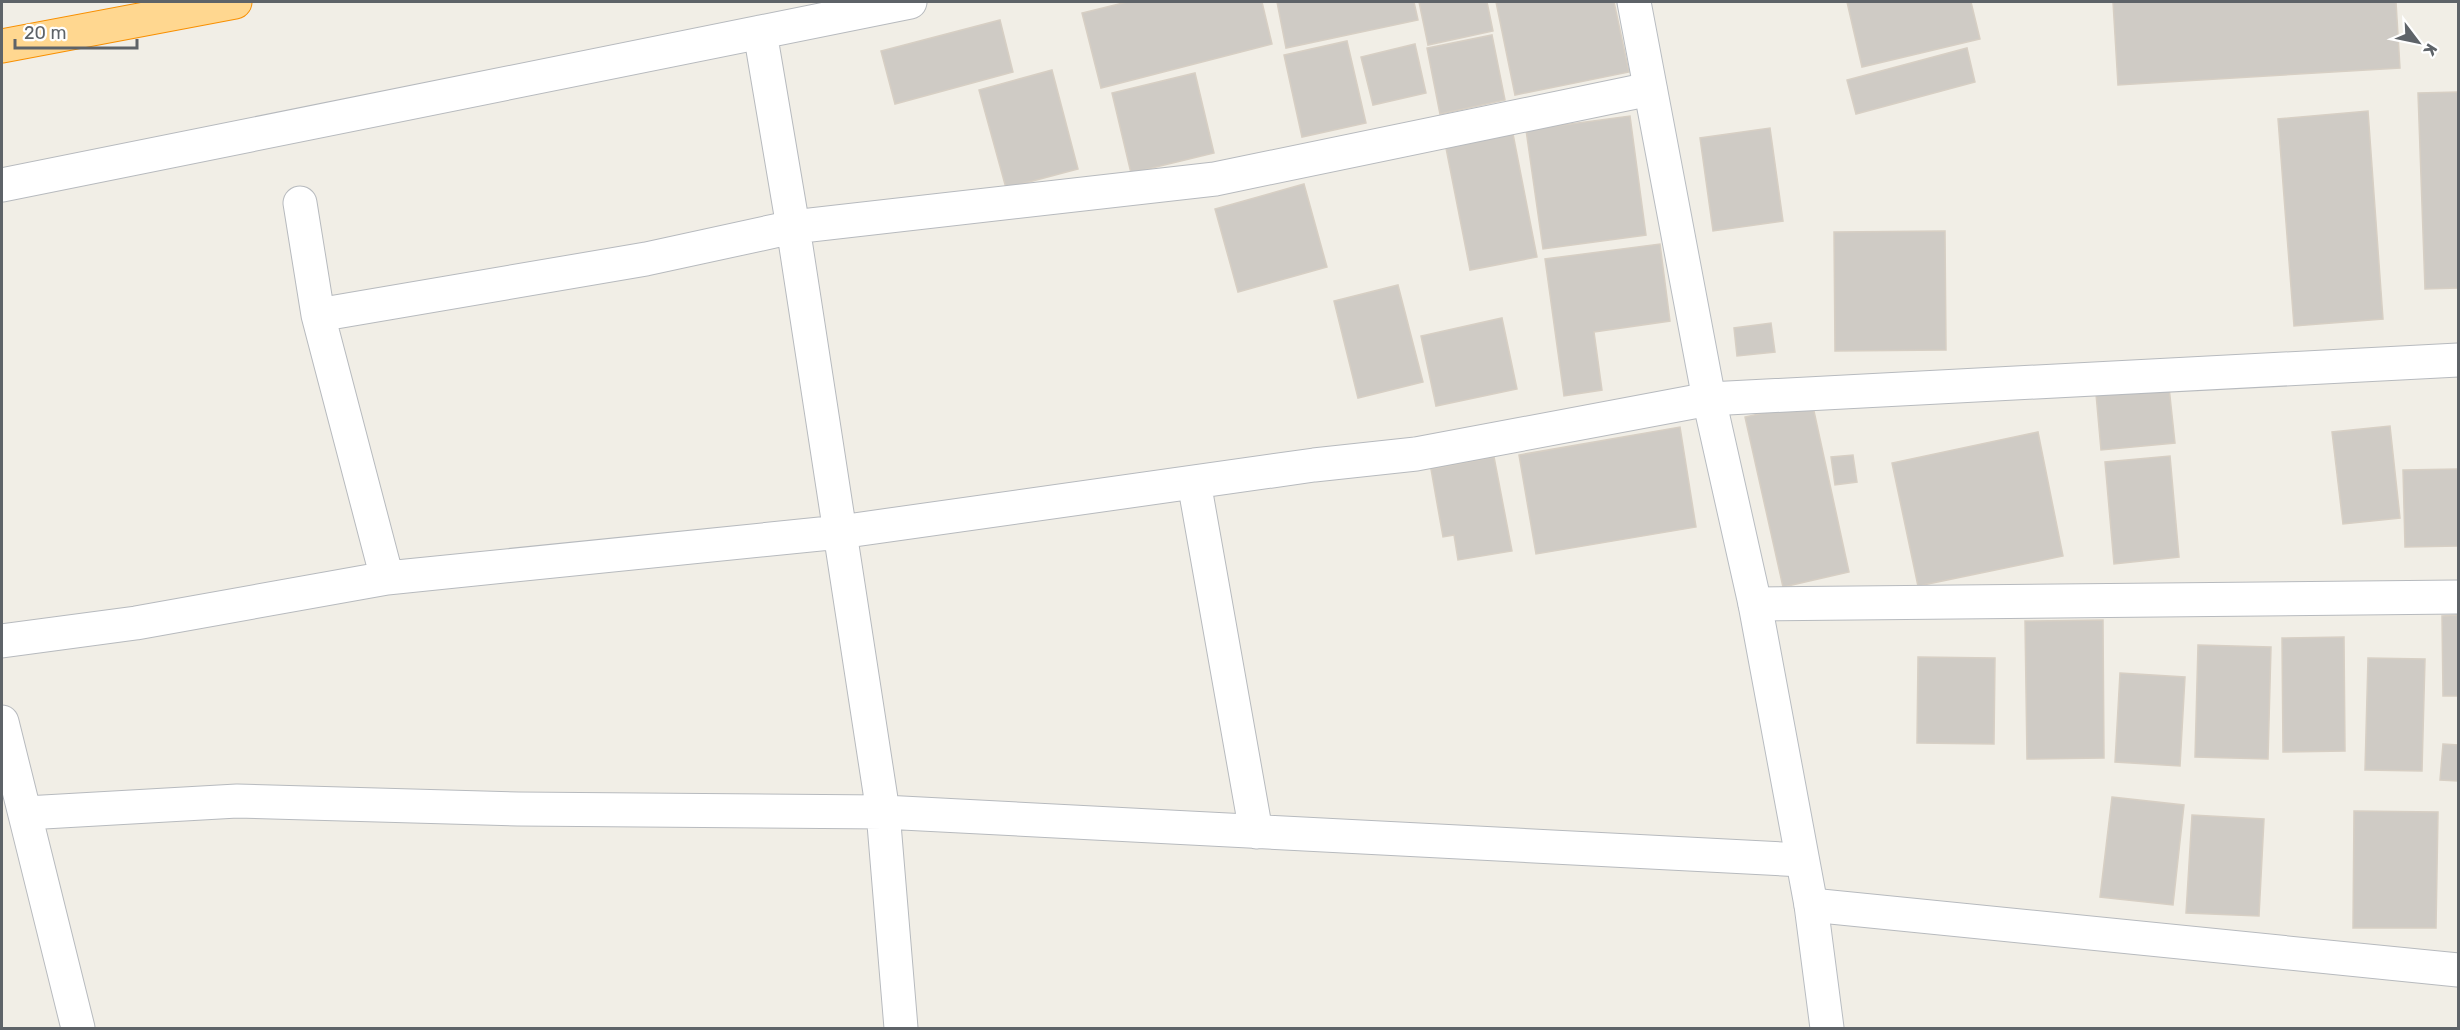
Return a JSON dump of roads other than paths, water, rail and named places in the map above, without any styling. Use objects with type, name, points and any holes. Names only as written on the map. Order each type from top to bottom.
[{"type":"highway","points":[[2,46],[235,2]]},
{"type":"street","points":[[2,185],[910,2]]},
{"type":"street","points":[[1634,2],[1709,399],[1755,604],[1811,905],[1827,1029]]},
{"type":"street","points":[[760,32],[793,227],[883,812],[901,1029]]},
{"type":"street","points":[[318,315],[646,259],[793,227],[1215,179],[1650,89]]},
{"type":"street","points":[[300,203],[318,315],[387,578]]},
{"type":"street","points":[[2,641],[136,623],[387,578],[840,531],[1416,454],[1709,399],[2458,360]]},
{"type":"street","points":[[1194,482],[1256,832]]},
{"type":"street","points":[[1755,604],[2458,597]]},
{"type":"street","points":[[2,722],[78,1029]]},
{"type":"street","points":[[26,813],[237,801],[518,809],[883,812],[1802,860]]},
{"type":"street","points":[[1811,905],[2458,970]]}]
